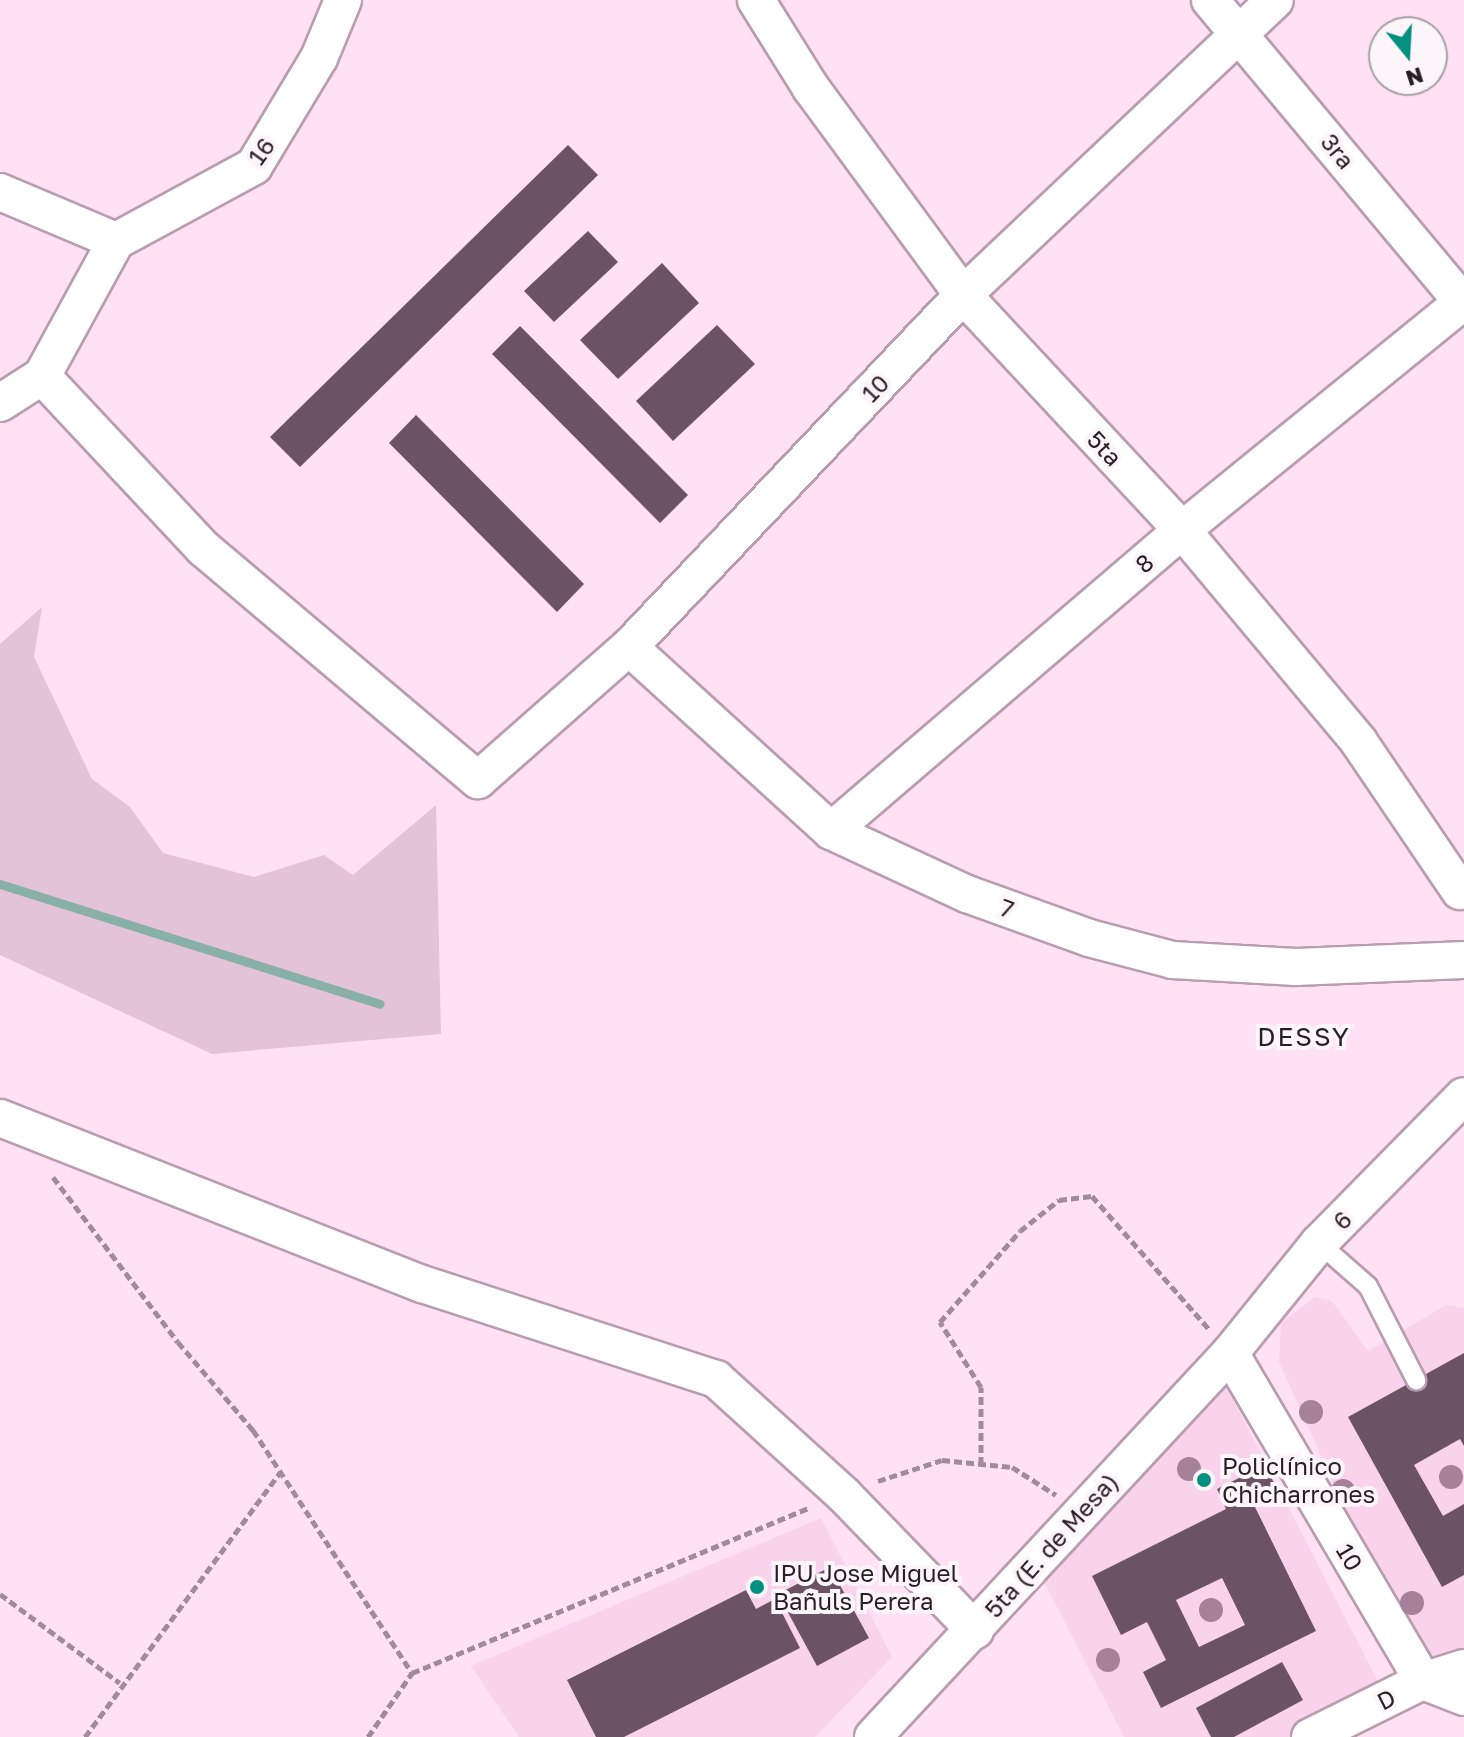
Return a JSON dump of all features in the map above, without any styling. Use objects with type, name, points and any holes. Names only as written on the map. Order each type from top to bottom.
[{"type":"street","name":"16","points":[[116,241],[254,166],[319,58],[343,0]]},
{"type":"street","name":"5ta","points":[[756,0],[811,88],[963,295],[1182,530],[1359,742],[1460,891]]},
{"type":"street","name":"3ra","points":[[1210,0],[1239,30],[1464,303]]},
{"type":"street","name":"10","points":[[42,376],[203,548],[478,780],[629,647],[963,295],[1239,30],[1275,0]]},
{"type":"street","points":[[0,192],[116,241],[42,376],[0,403]]},
{"type":"street","name":"8","points":[[831,831],[1182,530],[1464,303]]},
{"type":"street","name":"7","points":[[629,647],[831,831],[967,894],[1089,938],[1172,960],[1296,967],[1464,960]]},
{"type":"street","name":"6","points":[[1230,1353],[1319,1243],[1452,1128],[1464,1096]]},
{"type":"street","points":[[0,1118],[422,1284],[716,1379],[843,1494],[975,1630]]},
{"type":"street","name":"10","points":[[1230,1353],[1423,1681]]},
{"type":"street","name":"5ta (E. de Mesa)","points":[[873,1737],[1230,1353]]},
{"type":"street","name":"D","points":[[1310,1737],[1423,1681],[1464,1668]]},
{"type":"street","points":[[1423,1681],[1464,1697]]},
{"type":"lane","points":[[1319,1243],[1368,1286],[1416,1380]]},
{"type":"path","points":[[48,1171],[281,1471],[412,1673]]},
{"type":"path","points":[[981,1464],[981,1387],[940,1322],[1020,1231],[1059,1200],[1092,1196],[1230,1353]]},
{"type":"path","points":[[368,1737],[412,1673],[843,1494],[942,1460],[1012,1467],[1081,1511]]},
{"type":"path","points":[[85,1737],[120,1683],[177,1618],[281,1471]]},
{"type":"path","points":[[0,1594],[120,1683]]},
{"type":"shaded area","points":[[42,607],[34,657],[92,779],[130,807],[163,853],[254,877],[324,855],[353,875],[436,805],[441,1034],[212,1054],[0,955],[0,644]]},
{"type":"shaded area","points":[[1315,1297],[1332,1301],[1368,1351],[1446,1305],[1464,1308],[1464,1666],[1441,1670],[1404,1641],[1279,1362],[1281,1323]]},
{"type":"shaded area","name":"Policlínico Chicharrones","points":[[1226,1386],[1383,1691],[1293,1737],[1124,1737],[1040,1574]]},
{"type":"shaded area","name":"IPU Jose Miguel Bañuls Perera","points":[[821,1518],[892,1657],[815,1737],[519,1737],[471,1666]]},
{"type":"building","points":[[568,145],[598,175],[300,467],[270,437]]},
{"type":"building","points":[[588,231],[618,262],[554,322],[524,291]]},
{"type":"building","points":[[662,263],[699,303],[618,379],[580,340]]},
{"type":"building","points":[[717,325],[755,364],[673,441],[636,401]]},
{"type":"building","points":[[520,326],[688,495],[660,523],[492,354]]},
{"type":"building","points":[[416,415],[584,584],[557,612],[389,443]]},
{"type":"building","points":[[1464,1353],[1464,1446],[1460,1439],[1414,1465],[1443,1516],[1464,1504],[1464,1575],[1442,1587],[1348,1417]]},
{"type":"building","points":[[1265,1465],[1279,1493],[1254,1505],[1316,1631],[1161,1708],[1143,1672],[1166,1660],[1147,1622],[1121,1635],[1092,1576],[1226,1509],[1217,1489]],"holes":[[[1222,1578],[1245,1625],[1199,1647],[1176,1600]]]},
{"type":"building","points":[[830,1567],[869,1638],[817,1666],[778,1594]]},
{"type":"building","points":[[746,1590],[756,1609],[775,1599],[800,1648],[624,1737],[596,1737],[567,1680]]},
{"type":"building","points":[[1282,1662],[1303,1700],[1234,1737],[1211,1737],[1196,1708]]},
{"type":"waterway","points":[[0,884],[380,1004]]},
{"type":"place","name":"Policlínico Chicharrones","points":[[1204,1480]]},
{"type":"place","name":"IPU Jose Miguel Bañuls Perera","points":[[757,1587]]},
{"type":"district","name":"DESSY","points":[[1304,1037]]}]
